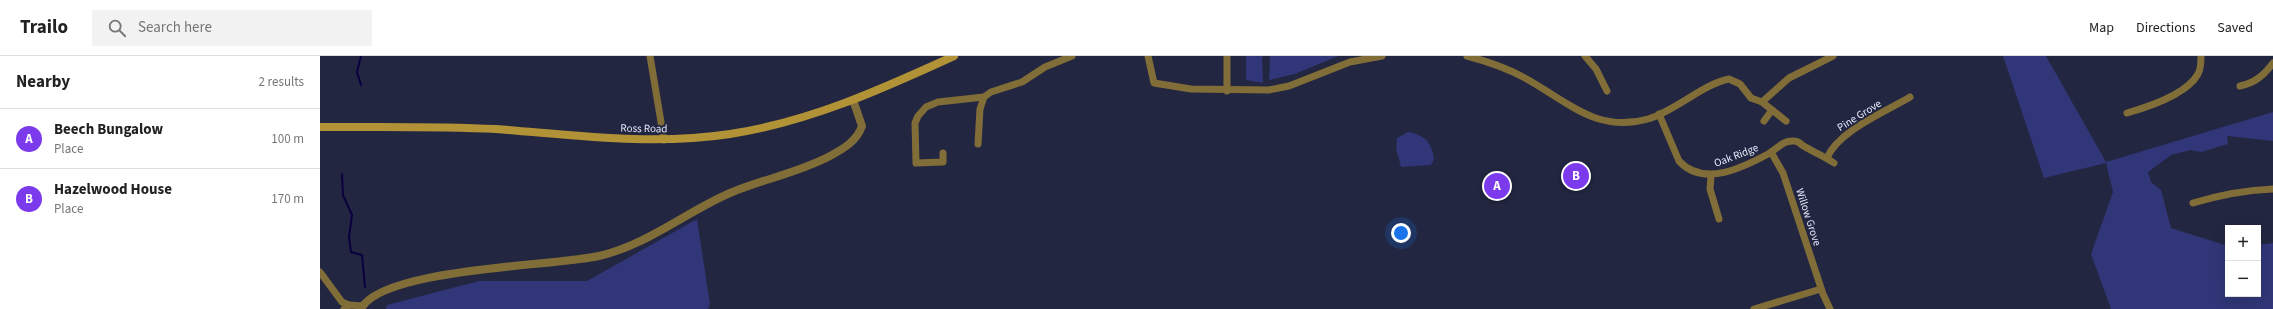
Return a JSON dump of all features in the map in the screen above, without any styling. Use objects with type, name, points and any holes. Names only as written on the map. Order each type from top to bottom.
[{"type":"main road","name":"Ross Road","points":[[320,126],[426,126],[625,140],[699,138],[765,127],[811,115],[853,100],[954,56]]},
{"type":"street","points":[[650,56],[664,140]]},
{"type":"street","points":[[943,153],[943,162],[916,163],[915,123],[921,111],[938,102],[984,97],[991,92],[1022,82],[1045,67],[1072,56]]},
{"type":"street","points":[[1148,56],[1154,83],[1191,89],[1227,91],[1269,90],[1289,86],[1350,62],[1382,56]]},
{"type":"street","points":[[1227,56],[1227,91]]},
{"type":"street","points":[[1466,56],[1504,68],[1523,76],[1588,116],[1612,122],[1629,122],[1659,114],[1729,78],[1740,84],[1751,98],[1762,102],[1786,121]]},
{"type":"street","points":[[1585,56],[1596,69],[1607,91]]},
{"type":"street","points":[[1762,102],[1789,78],[1833,56]]},
{"type":"street","points":[[2127,113],[2163,100],[2189,84],[2199,73],[2201,56]]},
{"type":"street","points":[[2240,86],[2251,84],[2260,78],[2273,63]]},
{"type":"street","points":[[978,144],[980,109],[984,97]]},
{"type":"street","name":"Pine Grove","points":[[1827,158],[1830,150],[1846,134],[1910,97]]},
{"type":"street","points":[[320,272],[346,307],[362,307],[380,293],[426,279],[498,267],[586,258],[609,253],[653,234],[731,193],[816,163],[836,152],[855,139],[862,126],[853,100]]},
{"type":"street","points":[[1764,120],[1772,110]]},
{"type":"street","name":"Oak Ridge","points":[[1659,114],[1679,161],[1692,170],[1711,176],[1738,168],[1771,152],[1782,144],[1796,141],[1834,163]]},
{"type":"street","name":"Willow Grove","points":[[1771,152],[1783,173],[1821,289],[1830,309]]},
{"type":"street","points":[[1711,176],[1710,189],[1719,219]]},
{"type":"street","points":[[2193,203],[2222,194],[2248,189],[2273,189]]},
{"type":"street","points":[[1754,309],[1821,289]]},
{"type":"shaded area","points":[[1246,56],[1265,56],[1262,57],[1263,83],[1246,80]]},
{"type":"shaded area","points":[[1270,56],[1338,56],[1295,74],[1269,80]]},
{"type":"shaded area","points":[[2003,56],[2046,56],[2106,162],[2273,112],[2273,141],[2227,136],[2228,144],[2201,152],[2191,150],[2171,155],[2148,172],[2151,182],[2161,190],[2171,228],[2225,245],[2225,297],[2261,297],[2261,245],[2273,243],[2273,309],[2111,309],[2091,254],[2113,192],[2106,163],[2044,178]]},
{"type":"shaded area","points":[[1408,132],[1419,135],[1427,141],[1433,153],[1434,159],[1431,165],[1401,167],[1396,148],[1397,138]]},
{"type":"shaded area","points":[[697,219],[710,304],[708,309],[386,309],[387,305],[479,281],[587,281]]},
{"type":"waterway","points":[[361,56],[357,72],[361,85]]},
{"type":"waterway","points":[[342,174],[343,195],[352,215],[349,237],[351,252],[362,255],[365,287]]},
{"type":"place","name":"Hazelwood House","points":[[1576,176]]},
{"type":"place","name":"Beech Bungalow","points":[[1497,186]]}]
